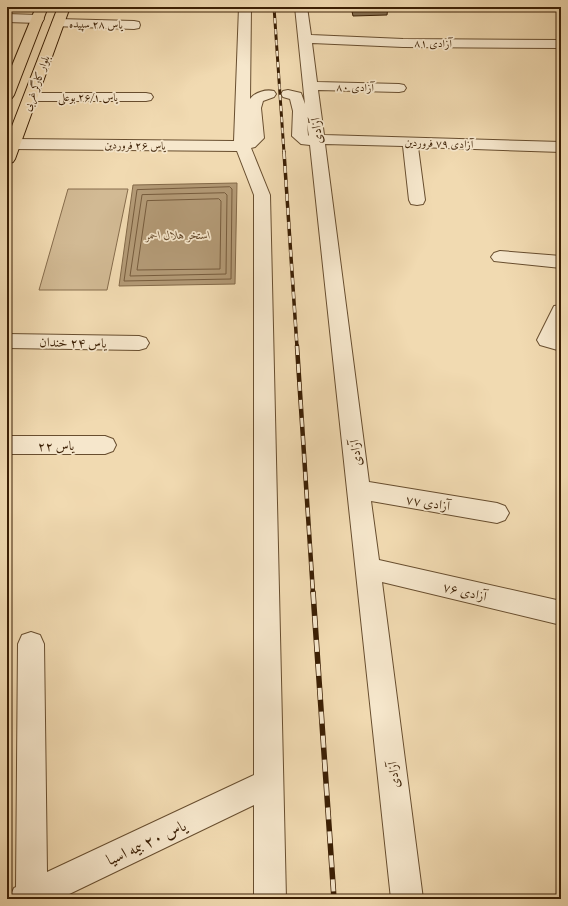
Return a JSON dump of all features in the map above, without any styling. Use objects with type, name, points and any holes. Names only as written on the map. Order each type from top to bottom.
[{"type":"main road","name":"بلوار کارگر غربی","points":[[7,159],[64,7]]},
{"type":"main road","name":"بلوار کارگر غربی","points":[[7,95],[40,13]]},
{"type":"street","points":[[245,7],[249,142],[262,195],[267,784],[270,899]]},
{"type":"street","name":"آزادی","points":[[302,7],[407,899]]},
{"type":"street","points":[[7,18],[40,13]]},
{"type":"street","name":"یاس ۲۸ سپیده","points":[[58,23],[134,25]]},
{"type":"street","name":"آزادی ۸۱","points":[[305,39],[403,43],[561,44]]},
{"type":"street","name":"آزادی ۸۰","points":[[311,86],[399,88]]},
{"type":"street","points":[[249,142],[254,108],[257,99],[269,94]]},
{"type":"street","name":"آزادی ۷۹ فروردین","points":[[288,94],[296,96],[300,111],[300,136],[306,141],[317,139],[561,147]]},
{"type":"street","name":"یاس ۲۶/۱ بوعلی","points":[[31,97],[146,97]]},
{"type":"street","name":"یاس ۲۶ فروردین","points":[[13,144],[249,142]]},
{"type":"street","points":[[410,142],[417,200]]},
{"type":"street","points":[[500,257],[561,262]]},
{"type":"street","points":[[561,311],[547,340],[561,344]]},
{"type":"street","name":"یاس ۲۴ خندان","points":[[7,341],[139,343]]},
{"type":"street","name":"یاس ۲۲","points":[[7,444],[105,445]]},
{"type":"street","name":"آزادی ۷۷","points":[[359,490],[496,513]]},
{"type":"street","name":"آزادی ۷۶","points":[[368,568],[561,613]]},
{"type":"street","points":[[28,897],[31,644]]},
{"type":"street","name":"یاس ۲۰ بیمه اسیا","points":[[28,897],[267,784]]},
{"type":"shaded area","points":[[68,189],[128,189],[107,290],[39,290]]},
{"type":"water","name":"استخر هلال احمر","points":[[237,183],[235,284],[119,286],[133,185]]},
{"type":"railway","points":[[274,7],[284,153]]},
{"type":"railway","points":[[284,152],[297,347]]},
{"type":"railway","points":[[297,346],[313,593]]},
{"type":"railway","points":[[313,592],[334,899]]}]
